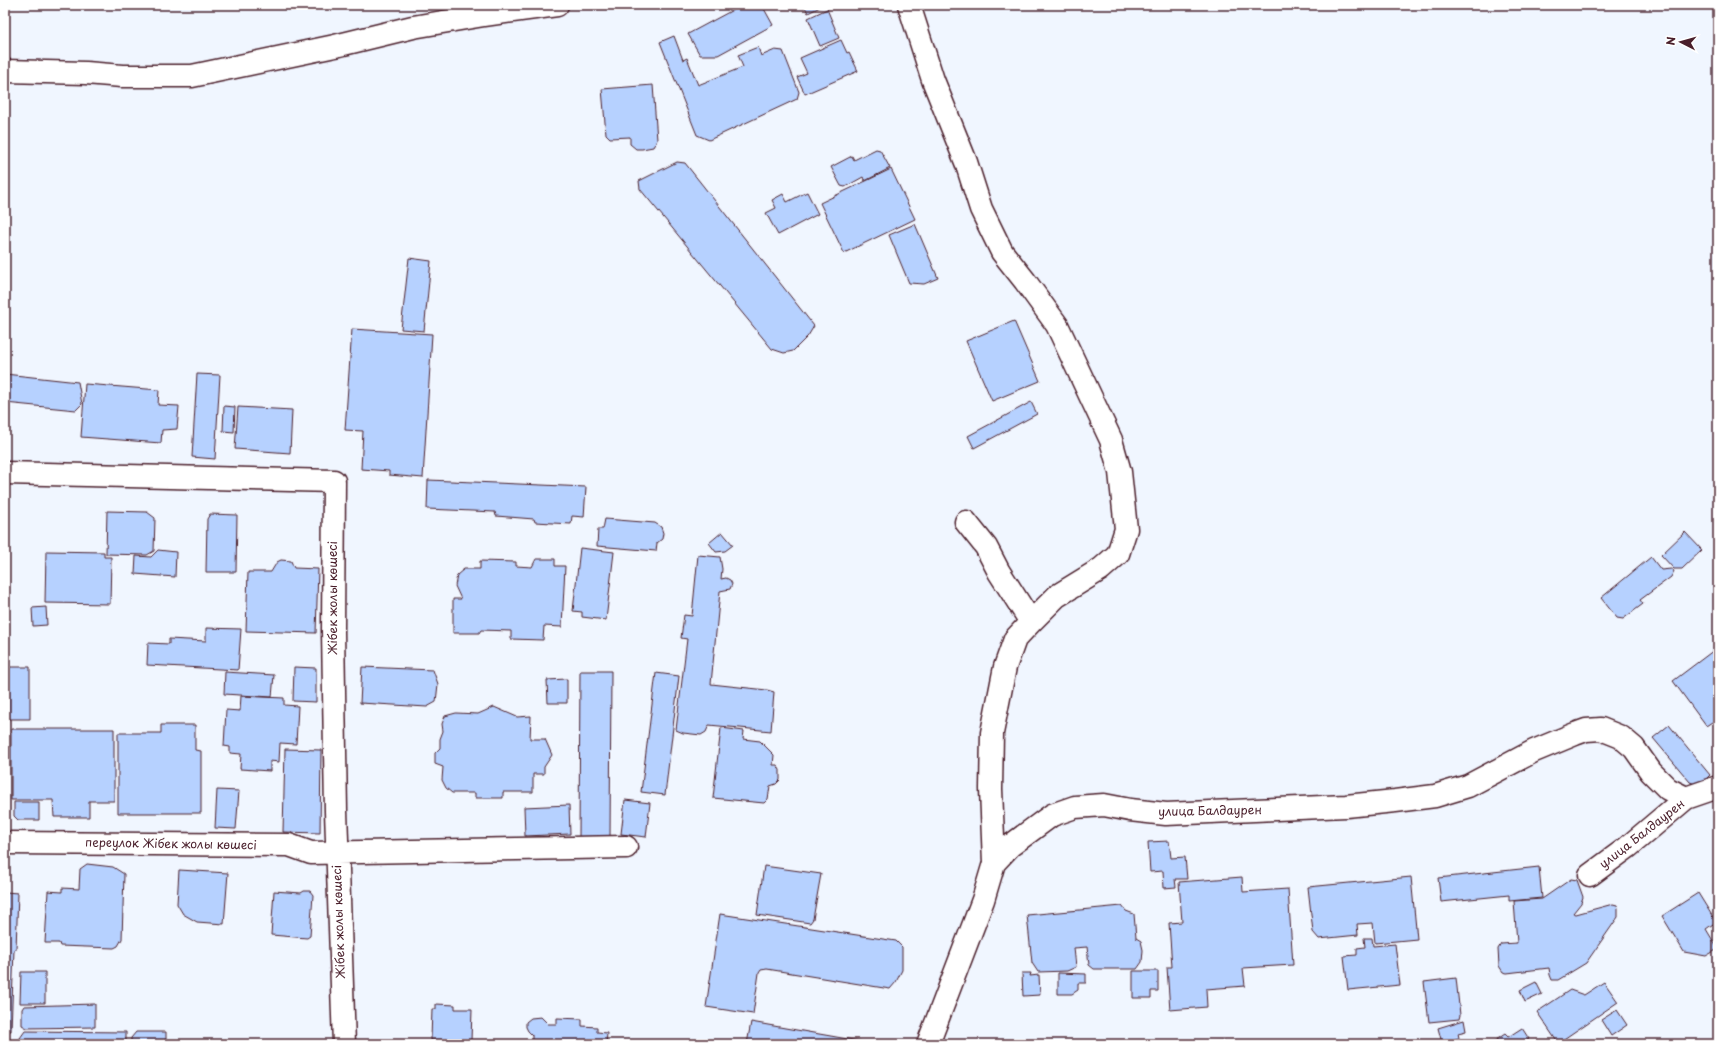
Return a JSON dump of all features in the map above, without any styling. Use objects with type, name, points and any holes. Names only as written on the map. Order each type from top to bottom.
[{"type":"street","points":[[5,71],[86,73],[122,76],[192,76],[335,46],[413,27],[557,5]]},
{"type":"street","points":[[909,5],[933,80],[966,162],[981,209],[1002,252],[1057,325],[1111,440],[1120,472],[1126,529],[1118,554],[1101,569],[1057,596],[1015,639],[1005,667],[992,733],[991,789],[994,864]]},
{"type":"street","name":"Жібек жолы көшесі","points":[[5,473],[334,481],[332,630],[336,851],[344,1044]]},
{"type":"street","points":[[966,522],[986,547],[999,572],[1031,622]]},
{"type":"street","name":"улица Балдаурен","points":[[928,1044],[983,900],[994,864],[1010,846],[1052,815],[1075,807],[1104,805],[1130,810],[1180,814],[1346,806],[1428,797],[1468,786],[1534,751],[1586,730],[1601,729],[1621,737],[1634,748],[1651,772],[1668,789],[1686,798]]},
{"type":"street","name":"улица Балдаурен","points":[[1590,875],[1628,847],[1686,798],[1718,788]]},
{"type":"street","name":"переулок Жібек жолы көшесі","points":[[5,843],[289,845],[311,853],[336,851],[626,847]]},
{"type":"building","points":[[742,5],[762,5],[773,25],[718,55],[700,55],[688,34]]},
{"type":"building","points":[[804,5],[824,5],[808,13]]},
{"type":"building","points":[[827,9],[839,38],[820,46],[808,18]]},
{"type":"building","points":[[674,36],[683,60],[687,58],[698,85],[743,67],[738,55],[758,47],[761,56],[775,50],[783,51],[799,92],[797,99],[709,140],[697,135],[660,42]]},
{"type":"building","points":[[841,40],[847,53],[849,52],[858,71],[805,94],[797,77],[807,73],[800,58]]},
{"type":"building","points":[[653,85],[657,140],[653,147],[636,149],[630,144],[630,137],[610,138],[606,134],[602,89]]},
{"type":"building","points":[[876,149],[880,150],[890,168],[865,181],[863,177],[845,187],[841,186],[831,167],[852,156],[854,160]]},
{"type":"building","points":[[677,162],[685,163],[814,326],[808,336],[793,351],[784,353],[772,349],[640,189],[639,181]]},
{"type":"building","points":[[891,169],[915,219],[844,253],[820,203]]},
{"type":"building","points":[[807,192],[818,214],[778,235],[766,213],[776,208],[772,200],[783,194],[787,202]]},
{"type":"building","points":[[915,224],[938,278],[924,284],[909,283],[889,235]]},
{"type":"building","points":[[409,258],[431,261],[424,331],[401,329]]},
{"type":"building","points":[[1014,321],[1040,381],[992,401],[966,341]]},
{"type":"building","points":[[352,329],[432,334],[423,478],[389,475],[389,471],[361,469],[363,431],[345,430]]},
{"type":"building","points":[[5,374],[78,382],[82,404],[76,410],[5,403]]},
{"type":"building","points":[[197,374],[220,375],[215,459],[192,457]]},
{"type":"building","points":[[85,384],[159,390],[158,405],[179,406],[177,429],[162,430],[161,443],[81,437]]},
{"type":"building","points":[[1031,402],[1037,414],[974,448],[968,436]]},
{"type":"building","points":[[224,406],[235,407],[234,432],[223,431]]},
{"type":"building","points":[[238,407],[292,410],[290,453],[235,449]]},
{"type":"building","points":[[428,480],[586,487],[584,517],[572,516],[571,524],[535,522],[534,519],[496,516],[495,512],[427,509]]},
{"type":"building","points":[[107,511],[147,512],[155,518],[154,551],[147,555],[106,554]]},
{"type":"building","points":[[210,514],[237,515],[236,572],[206,572],[207,519]]},
{"type":"building","points":[[605,519],[655,523],[661,527],[663,533],[662,539],[657,543],[656,551],[597,546],[598,529],[603,529]]},
{"type":"building","points":[[722,532],[733,545],[725,551],[716,552],[709,543]]},
{"type":"building","points":[[1685,532],[1702,550],[1682,569],[1674,569],[1661,555]]},
{"type":"building","points":[[580,548],[614,552],[606,620],[582,617],[582,612],[573,611]]},
{"type":"building","points":[[158,550],[176,552],[175,577],[135,574],[136,556],[151,557]]},
{"type":"building","points":[[46,551],[104,552],[104,557],[111,557],[110,604],[45,603]]},
{"type":"building","points":[[698,555],[720,557],[722,569],[721,579],[726,578],[730,580],[732,584],[730,589],[720,591],[711,684],[774,692],[771,731],[709,725],[706,732],[701,735],[683,733],[676,730],[687,639],[681,638],[684,615],[692,616]]},
{"type":"building","points":[[1651,557],[1661,570],[1671,569],[1674,571],[1671,577],[1640,600],[1643,604],[1623,619],[1617,618],[1601,598]]},
{"type":"building","points":[[536,559],[555,559],[555,566],[565,566],[562,627],[544,626],[543,640],[511,639],[511,631],[481,630],[479,633],[453,633],[453,599],[461,599],[455,586],[457,575],[464,569],[480,569],[480,561],[516,562],[516,566],[532,567]]},
{"type":"building","points":[[281,560],[291,561],[294,568],[318,569],[316,633],[246,631],[248,572],[271,572],[277,562]]},
{"type":"building","points":[[46,607],[47,625],[33,626],[32,608]]},
{"type":"building","points":[[206,628],[241,629],[238,670],[147,665],[148,643],[169,644],[169,639],[206,641]]},
{"type":"building","points":[[1718,647],[1718,718],[1706,726],[1673,681]]},
{"type":"building","points":[[9,667],[30,667],[30,719],[8,719]]},
{"type":"building","points":[[294,667],[316,668],[316,702],[293,701]]},
{"type":"building","points":[[362,667],[433,670],[438,684],[436,702],[427,707],[360,703]]},
{"type":"building","points":[[580,671],[611,671],[610,840],[579,840]]},
{"type":"building","points":[[225,672],[274,675],[272,697],[224,694]]},
{"type":"building","points":[[656,673],[679,676],[665,795],[641,792]]},
{"type":"building","points":[[567,679],[567,703],[548,703],[547,680]]},
{"type":"building","points":[[241,696],[284,698],[284,705],[298,706],[296,744],[280,743],[279,762],[270,761],[270,771],[240,769],[241,754],[230,753],[230,747],[224,746],[226,710],[240,711]]},
{"type":"building","points":[[494,707],[517,717],[531,716],[530,739],[545,739],[552,755],[544,767],[544,774],[533,774],[533,792],[503,792],[503,798],[475,798],[475,793],[452,793],[446,788],[442,780],[443,767],[435,764],[435,753],[440,748],[440,739],[443,731],[442,724],[445,716],[456,713],[478,714]]},
{"type":"building","points":[[5,720],[8,720],[6,746],[5,746]]},
{"type":"building","points":[[161,725],[195,725],[195,750],[201,751],[201,813],[118,813],[118,733],[161,733]]},
{"type":"building","points":[[1669,725],[1710,775],[1703,782],[1695,784],[1690,782],[1653,738]]},
{"type":"building","points":[[721,728],[744,731],[743,739],[760,741],[774,755],[773,765],[777,765],[780,770],[780,780],[776,784],[770,786],[768,799],[764,803],[713,798]]},
{"type":"building","points":[[11,729],[114,729],[114,801],[89,801],[89,817],[54,817],[53,800],[11,800]]},
{"type":"building","points":[[285,749],[321,750],[320,833],[283,832]]},
{"type":"building","points":[[217,790],[239,791],[236,829],[215,828]]},
{"type":"building","points":[[625,800],[650,803],[646,837],[621,834]]},
{"type":"building","points":[[14,802],[39,802],[39,820],[18,820],[14,816]]},
{"type":"building","points":[[569,805],[570,834],[525,836],[524,807]]},
{"type":"building","points":[[1169,841],[1171,858],[1185,857],[1187,879],[1175,879],[1176,887],[1164,888],[1163,871],[1150,872],[1148,842]]},
{"type":"building","points":[[87,864],[113,867],[124,874],[122,939],[118,946],[114,948],[60,946],[59,943],[45,943],[48,891],[62,892],[62,888],[79,889],[80,869]]},
{"type":"building","points":[[764,866],[821,874],[813,919],[810,923],[757,915]]},
{"type":"building","points":[[1539,867],[1542,898],[1509,901],[1509,895],[1441,902],[1438,878]]},
{"type":"building","points":[[179,870],[228,873],[224,924],[197,922],[183,914],[177,904]]},
{"type":"building","points":[[1242,877],[1243,892],[1288,889],[1293,965],[1243,968],[1245,986],[1206,989],[1207,1007],[1170,1010],[1167,967],[1172,967],[1169,923],[1182,922],[1179,882]]},
{"type":"building","points":[[1411,877],[1417,939],[1375,943],[1373,923],[1357,924],[1358,935],[1319,939],[1313,932],[1308,887]]},
{"type":"building","points":[[1571,879],[1577,880],[1583,897],[1581,903],[1573,913],[1576,914],[1613,904],[1617,905],[1618,908],[1618,917],[1586,963],[1558,980],[1552,980],[1549,968],[1507,973],[1503,972],[1499,966],[1498,949],[1501,944],[1517,943],[1514,901],[1542,899]]},
{"type":"building","points":[[274,891],[301,893],[304,891],[310,891],[313,895],[310,936],[307,938],[271,935]]},
{"type":"building","points":[[5,892],[18,893],[11,1031],[5,1031]]},
{"type":"building","points":[[1698,893],[1716,922],[1706,929],[1718,949],[1706,956],[1684,952],[1662,916]]},
{"type":"building","points":[[1122,906],[1126,911],[1134,914],[1136,938],[1141,941],[1143,950],[1142,962],[1137,969],[1094,969],[1089,965],[1087,947],[1074,948],[1076,967],[1067,971],[1038,972],[1032,963],[1027,915]]},
{"type":"building","points":[[720,914],[896,941],[902,947],[902,970],[896,982],[890,989],[767,969],[761,970],[759,973],[753,1014],[706,1007]]},
{"type":"building","points":[[1364,938],[1372,938],[1373,946],[1395,944],[1400,985],[1348,990],[1344,956],[1357,955],[1357,948],[1365,947]]},
{"type":"building","points":[[1133,971],[1158,971],[1158,991],[1151,991],[1151,998],[1133,998]]},
{"type":"building","points":[[21,972],[45,972],[45,1003],[20,1003]]},
{"type":"building","points":[[1022,973],[1031,973],[1030,976],[1039,975],[1040,995],[1023,996]]},
{"type":"building","points":[[1058,973],[1086,974],[1086,983],[1078,983],[1078,990],[1072,994],[1058,994]]},
{"type":"building","points":[[1456,978],[1460,1015],[1459,1019],[1429,1022],[1424,982]]},
{"type":"building","points":[[1536,982],[1542,994],[1525,1002],[1520,990]]},
{"type":"building","points":[[1604,982],[1618,1002],[1558,1043],[1537,1012],[1570,990],[1584,995]]},
{"type":"building","points":[[95,1004],[95,1027],[27,1028],[22,1025],[22,1009],[24,1006]]},
{"type":"building","points":[[436,1004],[455,1005],[455,1009],[472,1009],[471,1041],[431,1040],[432,1009],[436,1009]]},
{"type":"building","points":[[1617,1010],[1627,1025],[1611,1036],[1601,1020]]},
{"type":"building","points":[[541,1017],[548,1024],[557,1024],[557,1018],[582,1019],[582,1026],[597,1027],[597,1032],[607,1033],[606,1044],[532,1044],[532,1035],[526,1027],[526,1022],[531,1018]]},
{"type":"building","points":[[1464,1020],[1466,1031],[1458,1033],[1459,1038],[1442,1043],[1438,1028]]},
{"type":"building","points":[[751,1022],[876,1044],[747,1044]]},
{"type":"building","points":[[1522,1028],[1529,1039],[1521,1044],[1490,1044],[1505,1034],[1508,1037]]},
{"type":"building","points":[[25,1031],[126,1032],[126,1044],[20,1044],[20,1038]]},
{"type":"building","points":[[136,1032],[166,1032],[166,1044],[131,1044],[131,1038]]},
{"type":"building","points":[[1223,1041],[1223,1044],[1179,1044],[1179,1043]]}]
